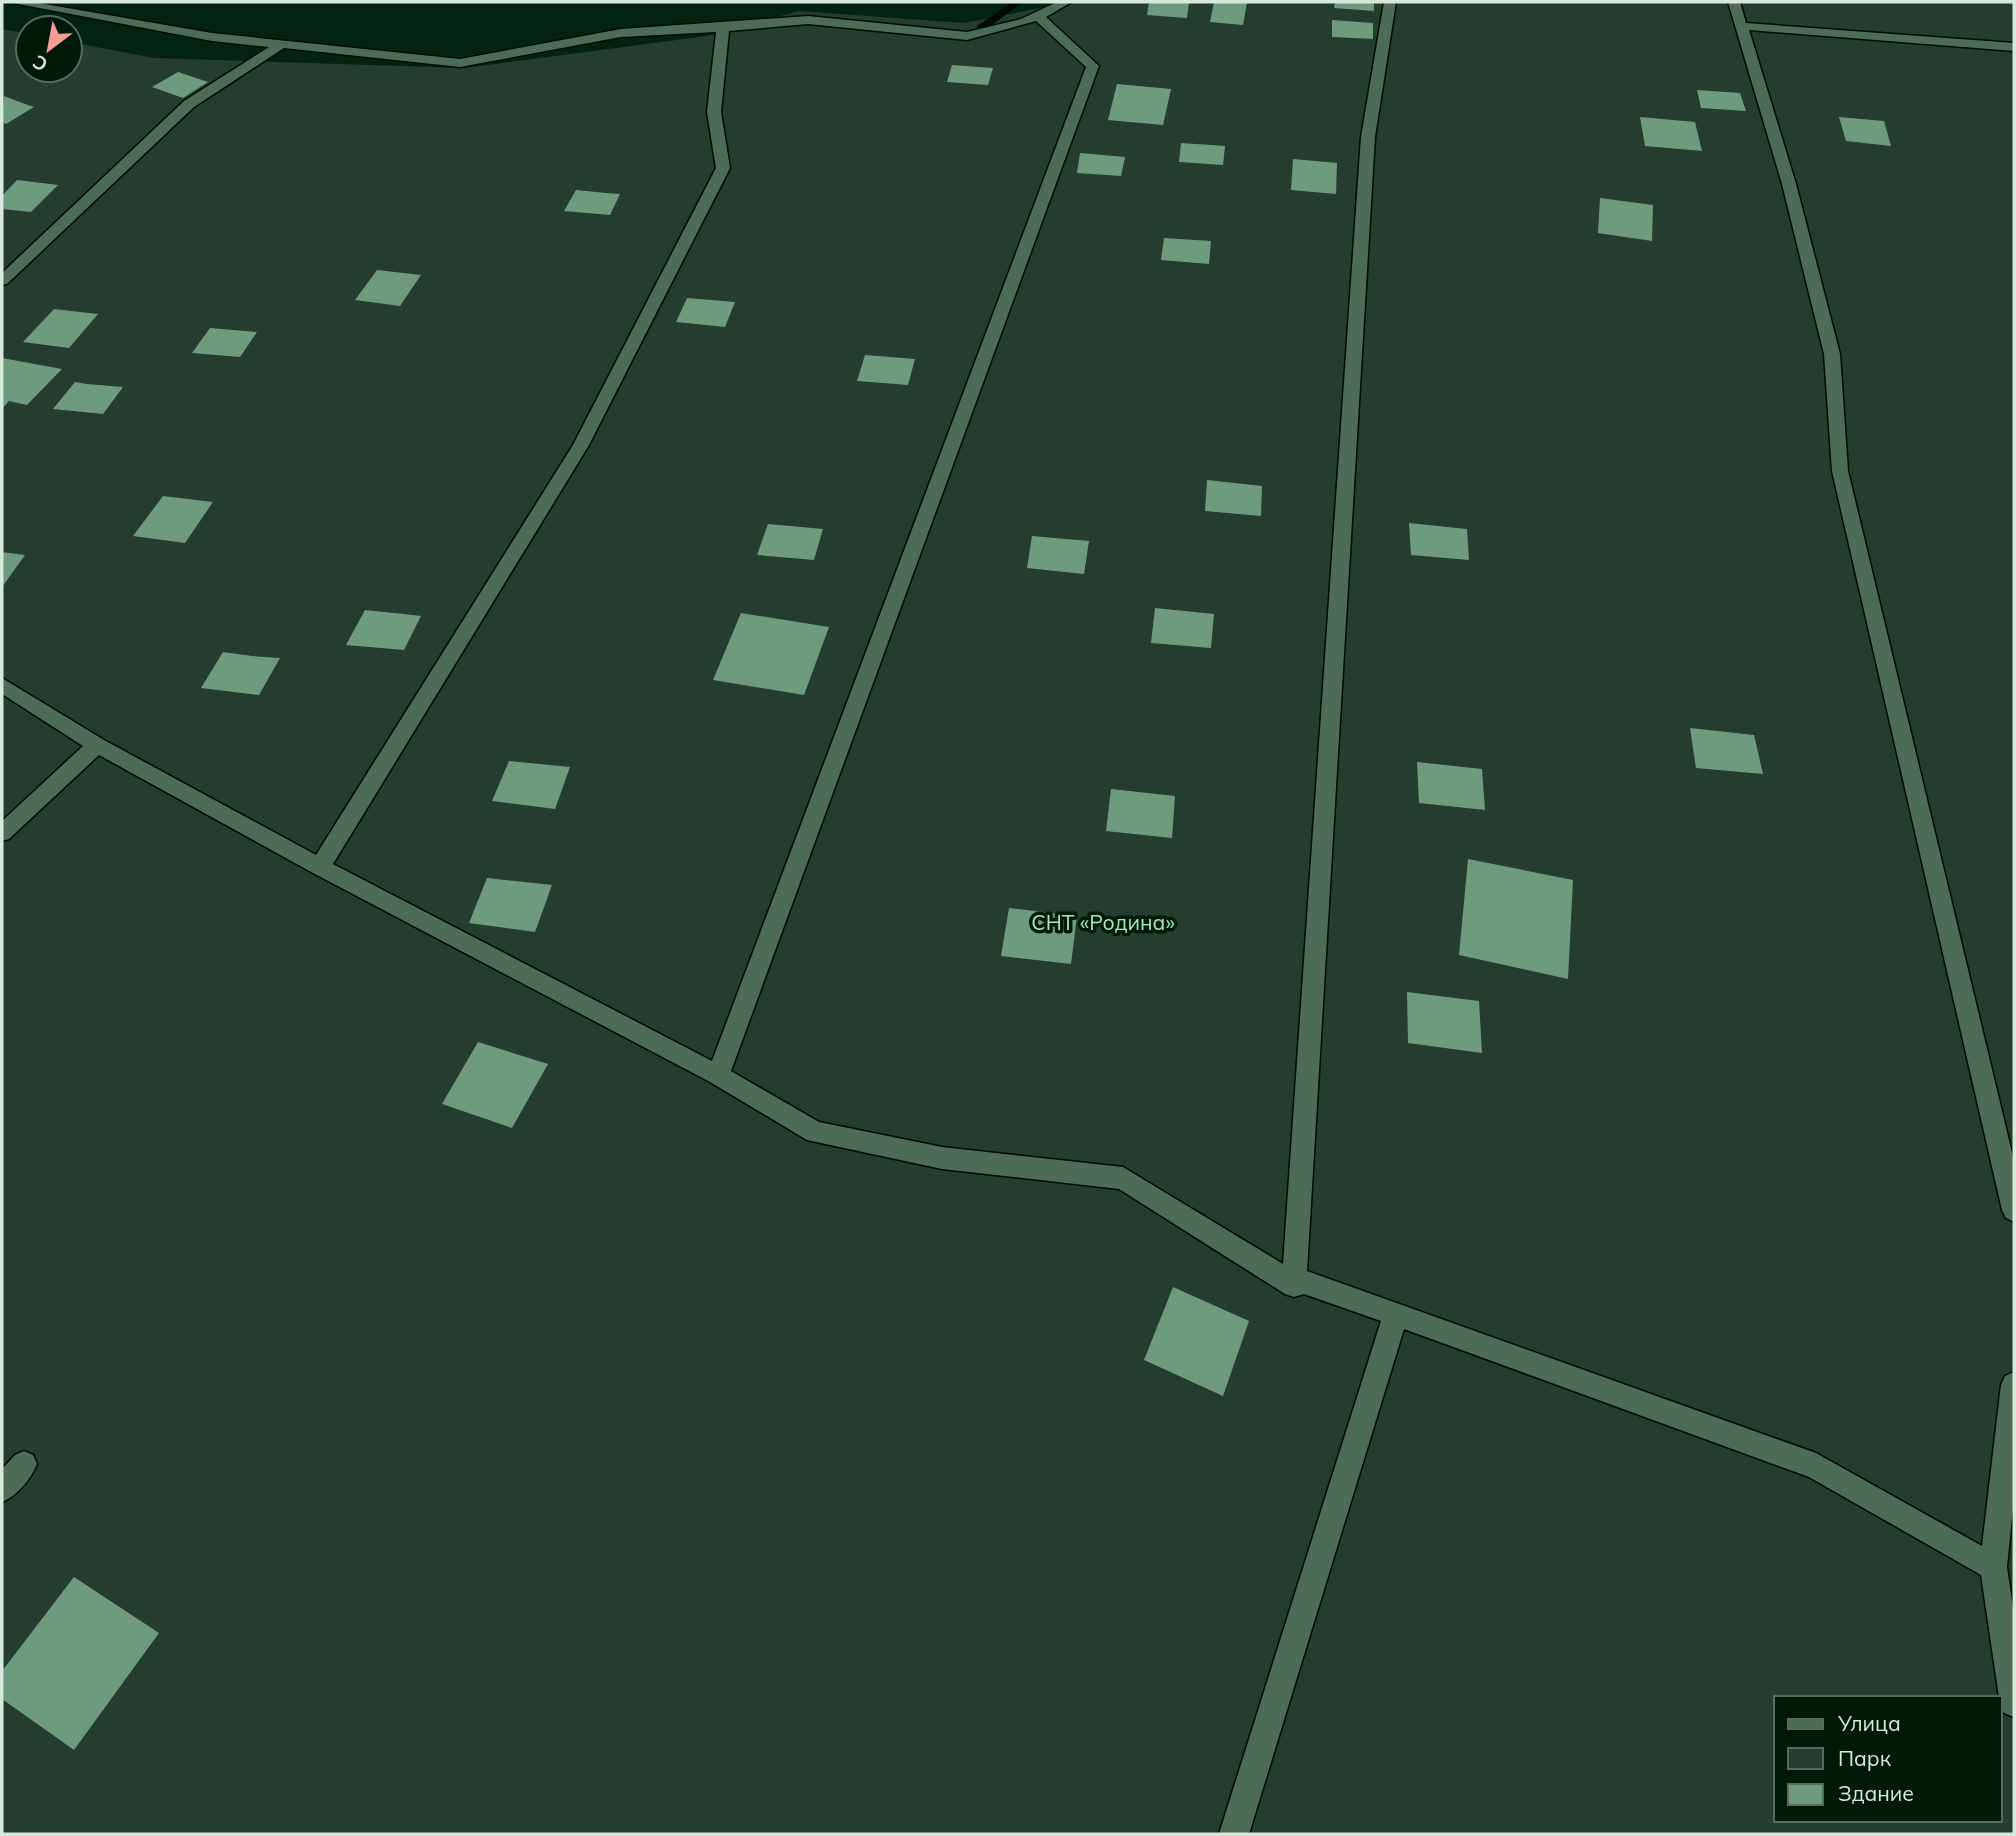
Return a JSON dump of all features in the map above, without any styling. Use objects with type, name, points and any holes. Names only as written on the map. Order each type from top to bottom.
[{"type":"lane","points":[[14,2],[212,37],[460,63],[621,33],[723,29],[808,20],[967,36],[1025,22],[1066,2]]},
{"type":"lane","points":[[1294,1285],[1368,137],[1390,2]]},
{"type":"lane","points":[[1734,2],[1789,184],[1832,354],[1840,471],[2014,1210]]},
{"type":"lane","points":[[718,1075],[1093,66],[1038,16]]},
{"type":"lane","points":[[1741,26],[2014,47]]},
{"type":"lane","points":[[320,867],[581,445],[723,168],[715,112],[723,29]]},
{"type":"lane","points":[[2,281],[190,104],[280,45]]},
{"type":"lane","points":[[2,685],[97,745],[320,867],[718,1075],[815,1132],[942,1158],[1123,1178],[1294,1285],[1304,1282],[1816,1466],[1993,1567]]},
{"type":"lane","points":[[2,833],[97,745]]},
{"type":"lane","points":[[1234,1834],[1396,1314]]},
{"type":"lane","points":[[2014,1385],[1993,1567],[2014,1703]]},
{"type":"lane","points":[[2,1489],[24,1464]]},
{"type":"green space","name":"СНТ «Родина»","points":[[1071,2],[2014,2],[2014,1834],[2,1834],[2,29],[14,31],[14,84],[84,84],[84,45],[154,58],[464,68],[707,36],[799,11],[964,23]]},
{"type":"building","points":[[1149,2],[1189,2],[1187,18],[1147,15]]},
{"type":"building","points":[[1214,2],[1247,2],[1243,25],[1210,22]]},
{"type":"building","points":[[1335,2],[1374,2],[1374,11],[1334,8]]},
{"type":"building","points":[[1332,20],[1373,23],[1373,39],[1332,37]]},
{"type":"building","points":[[952,65],[993,68],[988,85],[947,82]]},
{"type":"building","points":[[178,72],[208,82],[183,98],[152,87]]},
{"type":"building","points":[[1117,84],[1171,89],[1163,125],[1108,120]]},
{"type":"building","points":[[1697,90],[1740,93],[1746,111],[1701,108]]},
{"type":"building","points":[[4,96],[34,107],[6,124],[2,122]]},
{"type":"building","points":[[1640,117],[1695,122],[1702,151],[1645,146]]},
{"type":"building","points":[[1839,117],[1884,121],[1891,146],[1846,141]]},
{"type":"building","points":[[1181,143],[1225,146],[1223,165],[1179,162]]},
{"type":"building","points":[[1080,153],[1125,157],[1121,176],[1077,173]]},
{"type":"building","points":[[1293,159],[1337,163],[1336,194],[1291,190]]},
{"type":"building","points":[[17,180],[58,185],[31,212],[2,209],[2,196]]},
{"type":"building","points":[[576,190],[620,194],[610,215],[564,211]]},
{"type":"building","points":[[1600,198],[1653,205],[1652,241],[1598,233]]},
{"type":"building","points":[[1164,238],[1211,241],[1209,264],[1161,260]]},
{"type":"building","points":[[377,270],[421,275],[400,306],[355,300]]},
{"type":"building","points":[[687,298],[735,302],[725,327],[676,322]]},
{"type":"building","points":[[54,309],[98,314],[69,348],[23,342]]},
{"type":"building","points":[[210,328],[257,332],[240,357],[192,353]]},
{"type":"building","points":[[865,355],[915,359],[908,385],[857,381]]},
{"type":"building","points":[[2,358],[62,369],[27,405],[9,401],[2,409]]},
{"type":"building","points":[[75,382],[123,387],[103,414],[53,409]]},
{"type":"building","points":[[1207,480],[1262,486],[1261,516],[1205,511]]},
{"type":"building","points":[[163,496],[213,502],[185,543],[133,536]]},
{"type":"building","points":[[1409,523],[1467,529],[1469,560],[1411,555]]},
{"type":"building","points":[[768,524],[823,529],[814,560],[757,555]]},
{"type":"building","points":[[1032,536],[1089,541],[1084,574],[1027,568]]},
{"type":"building","points":[[2,552],[25,555],[2,587]]},
{"type":"building","points":[[1155,608],[1214,614],[1211,648],[1151,643]]},
{"type":"building","points":[[365,610],[421,616],[404,650],[346,645]]},
{"type":"building","points":[[741,613],[829,627],[804,695],[713,680]]},
{"type":"building","points":[[223,652],[280,658],[259,695],[201,688]]},
{"type":"building","points":[[1690,728],[1754,735],[1763,774],[1696,768]]},
{"type":"building","points":[[509,761],[570,767],[555,809],[492,801]]},
{"type":"building","points":[[1417,762],[1482,769],[1485,810],[1419,803]]},
{"type":"building","points":[[1111,789],[1175,796],[1172,838],[1106,831]]},
{"type":"building","points":[[1468,859],[1573,880],[1568,979],[1459,955]]},
{"type":"building","points":[[487,878],[552,885],[535,932],[469,923]]},
{"type":"building","points":[[1009,908],[1077,916],[1071,964],[1001,956]]},
{"type":"building","points":[[1407,992],[1479,1001],[1482,1053],[1408,1043]]},
{"type":"building","points":[[478,1042],[548,1064],[512,1128],[442,1104]]},
{"type":"building","points":[[1173,1287],[1249,1321],[1223,1396],[1144,1360]]},
{"type":"building","points":[[74,1577],[159,1633],[74,1750],[2,1699],[2,1671]]},
{"type":"waterway","points":[[981,28],[1018,2]]}]
